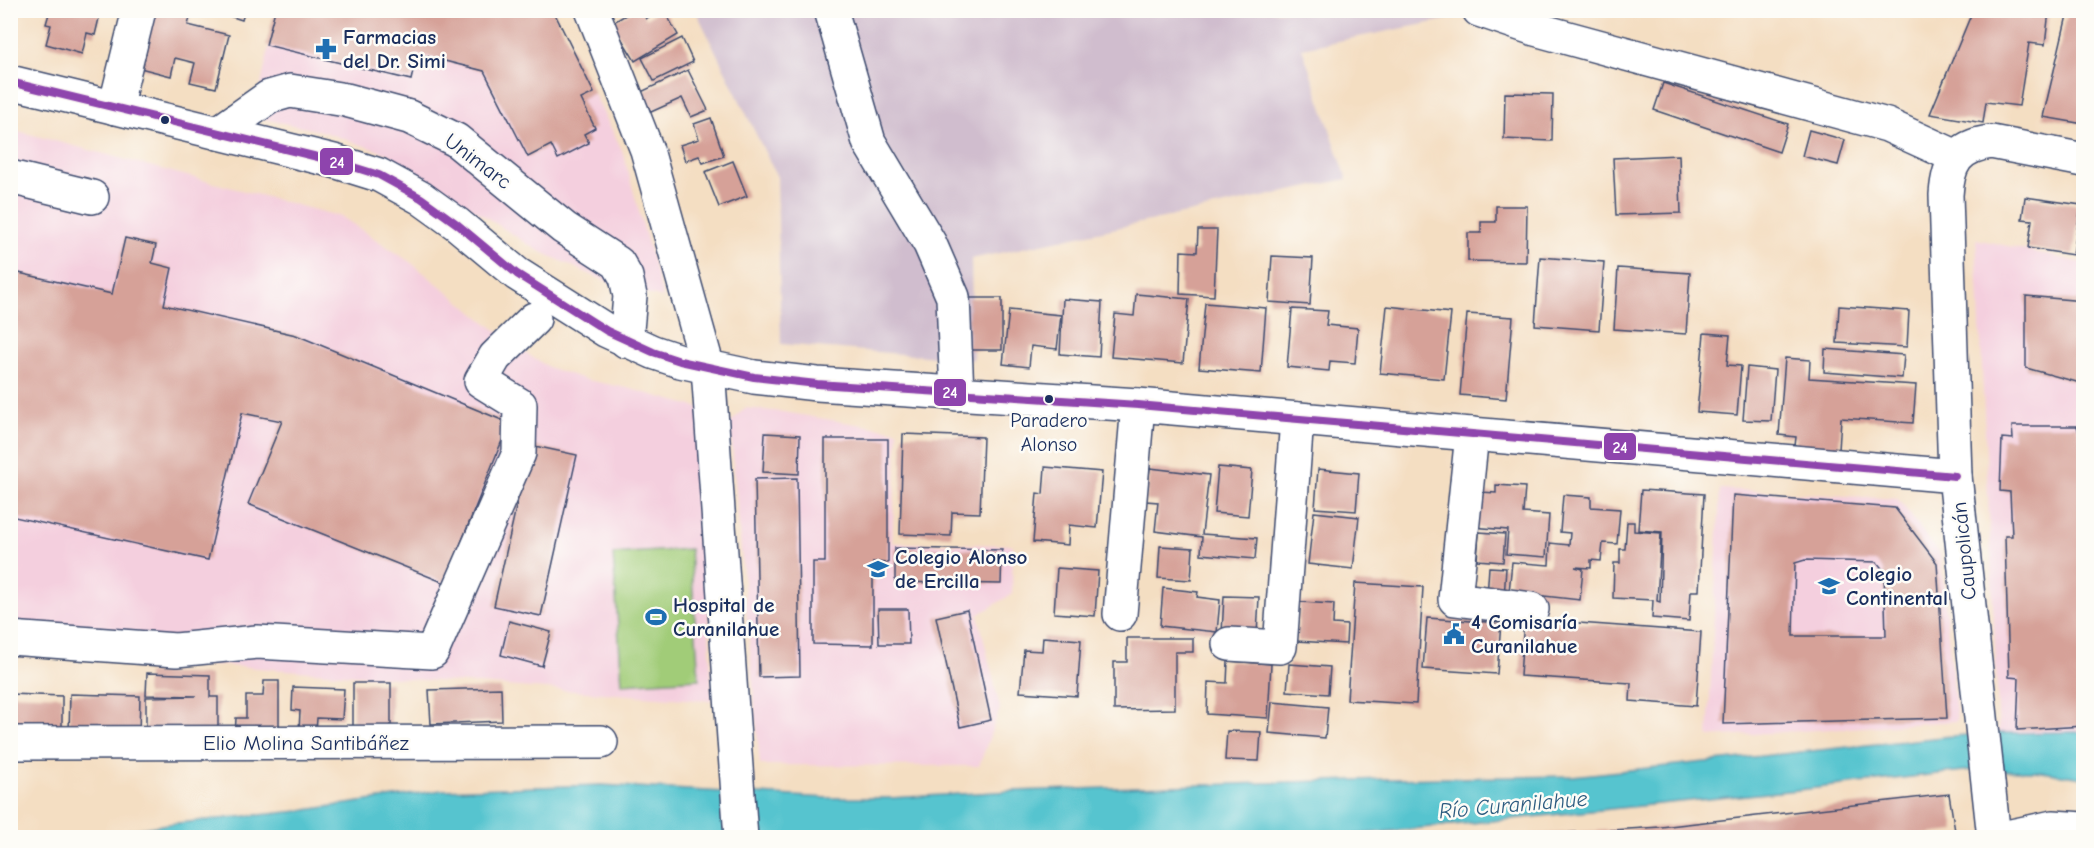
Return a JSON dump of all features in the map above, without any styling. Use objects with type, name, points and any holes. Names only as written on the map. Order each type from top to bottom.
[{"type":"main road","points":[[115,108],[139,10]]},
{"type":"main road","points":[[592,10],[647,150],[708,368],[735,723],[741,837]]},
{"type":"main road","points":[[831,10],[869,142],[930,244],[953,297],[957,394]]},
{"type":"main road","points":[[1479,10],[1535,29],[1887,125],[1957,157],[1966,149],[1991,142],[2084,160]]},
{"type":"main road","points":[[10,82],[357,167],[400,186],[439,210],[517,274],[589,320],[627,340],[680,361],[708,368],[754,377],[817,384],[1138,405],[1955,476]]},
{"type":"main road","name":"Unimarc","points":[[218,133],[269,97],[290,91],[346,100],[409,117],[456,140],[564,228],[618,263],[627,277],[630,296],[627,340]]},
{"type":"main road","name":"Caupolicán","points":[[1957,157],[1950,168],[1946,195],[1955,476],[1994,837]]},
{"type":"main road","points":[[10,177],[92,197]]},
{"type":"main road","points":[[10,638],[176,650],[257,642],[432,652],[519,453],[520,405],[481,381],[495,357],[534,319]]},
{"type":"main road","points":[[1120,614],[1138,405]]},
{"type":"main road","points":[[1229,644],[1280,647],[1297,419]]},
{"type":"main road","points":[[1472,434],[1455,599],[1532,609]]},
{"type":"main road","name":"Elio Molina Santibáñez","points":[[10,743],[601,742]]},
{"type":"main road","points":[[2002,837],[2053,827],[2084,829]]},
{"type":"shaded area","points":[[277,11],[553,11],[622,150],[663,298],[627,289],[537,250],[388,154],[321,131],[254,117]]},
{"type":"shaded area","points":[[696,11],[1491,11],[1302,48],[1347,179],[971,259],[973,360],[781,344],[777,177]]},
{"type":"shaded area","points":[[10,129],[342,217],[410,262],[522,351],[550,368],[587,380],[627,388],[700,408],[712,701],[11,650]]},
{"type":"shaded area","points":[[1976,239],[2083,263],[2083,732],[1999,733]]},
{"type":"shaded area","name":"Colegio Alonso de Ercilla","points":[[745,408],[898,431],[892,543],[1013,545],[1012,594],[978,615],[1000,708],[979,766],[760,765],[730,423]]},
{"type":"shaded area","name":"Colegio Continental","points":[[1720,489],[1898,499],[1940,554],[1957,721],[1708,737]]},
{"type":"green space","name":"Hospital de Curanilahue","points":[[690,549],[699,679],[622,684],[613,554]]},
{"type":"water","name":"Río Curanilahue","points":[[2083,732],[2083,778],[2035,771],[1972,770],[1333,837],[83,838],[168,824],[299,811],[442,790],[601,785],[828,798],[890,798],[1013,791],[1387,779],[1573,776],[1952,736]]},
{"type":"building","points":[[50,10],[101,10],[95,35],[87,33],[82,54],[46,44],[51,25],[46,24]]},
{"type":"building","points":[[154,10],[192,10],[188,25],[229,35],[216,88],[190,82],[195,63],[175,58],[171,76],[140,68]]},
{"type":"building","points":[[211,10],[245,10],[242,20]]},
{"type":"building","points":[[275,10],[553,10],[594,93],[581,99],[595,128],[584,134],[589,143],[558,159],[551,145],[528,157],[484,71],[417,54],[411,80],[266,45]]},
{"type":"building","points":[[634,10],[641,10],[646,19],[659,10],[664,10],[678,35],[635,61],[612,23]]},
{"type":"building","points":[[1973,10],[2049,11],[2045,45],[2029,43],[2019,106],[1986,102],[1983,123],[1930,114]]},
{"type":"building","points":[[2068,11],[2084,13],[2084,124],[2043,117]]},
{"type":"building","points":[[682,38],[693,62],[654,81],[642,58]]},
{"type":"building","points":[[688,70],[708,110],[691,117],[682,98],[651,112],[641,92]]},
{"type":"building","points":[[1663,83],[1788,124],[1779,152],[1654,110]]},
{"type":"building","points":[[1505,93],[1553,94],[1552,141],[1504,139]]},
{"type":"building","points":[[711,118],[724,156],[703,163],[699,156],[685,161],[680,145],[699,139],[694,124]]},
{"type":"building","points":[[1809,130],[1845,140],[1838,165],[1802,156]]},
{"type":"building","points":[[1679,155],[1681,213],[1616,215],[1613,158]]},
{"type":"building","points":[[733,161],[747,196],[719,207],[705,172]]},
{"type":"building","points":[[2025,197],[2081,205],[2073,255],[2028,248],[2032,220],[2022,219]]},
{"type":"building","points":[[1496,206],[1527,206],[1526,262],[1468,261],[1468,233],[1481,233],[1481,222],[1496,222]]},
{"type":"building","points":[[1198,230],[1217,230],[1214,296],[1180,294],[1181,251],[1197,252]]},
{"type":"building","points":[[125,238],[156,245],[152,263],[172,268],[164,305],[296,335],[509,423],[445,583],[248,504],[282,421],[242,413],[208,560],[10,516],[10,271],[112,294]]},
{"type":"building","points":[[1272,256],[1313,258],[1310,305],[1269,302]]},
{"type":"building","points":[[1540,257],[1604,262],[1599,330],[1535,325]]},
{"type":"building","points":[[1618,268],[1690,273],[1686,334],[1614,329]]},
{"type":"building","points":[[1136,294],[1189,299],[1183,363],[1111,357],[1115,314],[1134,316]]},
{"type":"building","points":[[2026,296],[2084,301],[2084,384],[2026,368]]},
{"type":"building","points":[[969,298],[1002,298],[1002,350],[968,350]]},
{"type":"building","points":[[1063,299],[1102,302],[1099,357],[1060,354]]},
{"type":"building","points":[[1205,303],[1266,308],[1261,373],[1199,368]]},
{"type":"building","points":[[1387,306],[1451,313],[1444,379],[1380,373]]},
{"type":"building","points":[[1839,306],[1909,311],[1907,347],[1837,343]]},
{"type":"building","points":[[1292,309],[1328,311],[1326,325],[1358,328],[1355,363],[1330,361],[1329,371],[1287,367]]},
{"type":"building","points":[[1009,310],[1061,315],[1057,349],[1031,346],[1029,367],[1003,364]]},
{"type":"building","points":[[1467,314],[1513,317],[1506,399],[1460,395]]},
{"type":"building","points":[[1704,333],[1730,335],[1727,365],[1741,366],[1737,415],[1697,412]]},
{"type":"building","points":[[1825,349],[1904,355],[1902,378],[1824,372]]},
{"type":"building","points":[[1785,358],[1810,360],[1809,378],[1916,385],[1913,423],[1841,418],[1839,450],[1795,446],[1796,437],[1779,435]]},
{"type":"building","points":[[1747,367],[1775,370],[1771,421],[1743,420]]},
{"type":"building","points":[[2012,426],[2077,426],[2081,440],[2084,440],[2084,726],[2017,730],[2019,678],[2009,677],[2005,536],[2012,536],[2010,492],[2000,491],[2002,438],[2013,439]]},
{"type":"building","points":[[765,433],[800,435],[799,474],[763,472]]},
{"type":"building","points":[[903,434],[983,437],[980,513],[952,512],[951,536],[900,534]]},
{"type":"building","points":[[825,439],[888,439],[888,563],[873,562],[873,645],[813,644],[813,562],[825,562]]},
{"type":"building","points":[[530,445],[577,455],[541,616],[494,606]]},
{"type":"building","points":[[1045,467],[1102,472],[1097,528],[1069,525],[1068,545],[1033,542],[1037,493],[1043,494]]},
{"type":"building","points":[[1218,467],[1252,470],[1248,516],[1214,513]]},
{"type":"building","points":[[1150,468],[1209,475],[1202,534],[1257,538],[1255,559],[1201,554],[1202,537],[1155,531],[1158,502],[1146,501]]},
{"type":"building","points":[[1318,469],[1359,473],[1356,511],[1315,508]]},
{"type":"building","points":[[797,478],[800,676],[759,677],[755,479]]},
{"type":"building","points":[[1496,485],[1525,487],[1523,513],[1549,515],[1546,557],[1506,554],[1508,530],[1472,527],[1481,492],[1496,493]]},
{"type":"building","points":[[1641,490],[1704,494],[1699,591],[1691,591],[1689,621],[1652,618],[1653,600],[1613,598],[1614,563],[1620,563],[1620,549],[1625,549],[1627,522],[1634,522],[1634,531],[1661,533],[1657,601],[1660,602],[1662,532],[1638,530]]},
{"type":"building","points":[[1563,495],[1591,497],[1591,507],[1620,509],[1617,544],[1603,543],[1601,561],[1591,560],[1591,568],[1575,567],[1583,569],[1580,600],[1509,592],[1512,562],[1549,565],[1550,543],[1569,545],[1570,533],[1560,532]]},
{"type":"building","name":"Colegio Continental","points":[[1733,495],[1895,508],[1937,563],[1947,718],[1723,724]],"holes":[[[1805,560],[1877,562],[1884,571],[1886,636],[1793,636],[1795,563]]]},
{"type":"building","points":[[1314,512],[1359,517],[1353,569],[1308,564]]},
{"type":"building","points":[[1479,532],[1505,534],[1503,562],[1477,560]]},
{"type":"building","points":[[1160,546],[1193,548],[1191,580],[1158,578]]},
{"type":"building","points":[[895,548],[1002,550],[1001,584],[895,582]]},
{"type":"building","points":[[1489,567],[1506,568],[1504,598],[1487,597]]},
{"type":"building","points":[[1057,568],[1098,571],[1095,616],[1054,613]]},
{"type":"building","points":[[1355,583],[1423,587],[1416,704],[1347,700]]},
{"type":"building","points":[[1163,588],[1198,592],[1197,597],[1220,600],[1217,632],[1160,626]]},
{"type":"building","points":[[1224,596],[1259,597],[1257,635],[1222,633]]},
{"type":"building","points":[[1300,602],[1334,604],[1333,624],[1347,625],[1346,644],[1297,641]]},
{"type":"building","points":[[878,609],[908,609],[909,644],[879,644]]},
{"type":"building","points":[[967,610],[991,720],[960,727],[936,617]]},
{"type":"building","points":[[1427,618],[1501,623],[1497,674],[1423,669]]},
{"type":"building","points":[[1524,619],[1701,632],[1696,706],[1630,701],[1631,683],[1520,676]]},
{"type":"building","points":[[509,621],[551,632],[542,666],[501,655]]},
{"type":"building","points":[[1043,637],[1081,640],[1077,696],[1020,692],[1024,650],[1042,651]]},
{"type":"building","points":[[1127,638],[1193,638],[1193,652],[1175,652],[1175,709],[1114,710],[1114,662],[1127,662]]},
{"type":"building","points":[[1228,661],[1271,664],[1268,718],[1207,714],[1208,682],[1227,683]]},
{"type":"building","points":[[1289,664],[1330,667],[1328,694],[1287,691]]},
{"type":"building","points":[[147,673],[210,675],[210,697],[218,697],[218,733],[146,733],[146,697],[196,696],[146,695]]},
{"type":"building","points":[[264,681],[279,681],[279,737],[235,737],[236,718],[246,718],[246,696],[263,696]]},
{"type":"building","points":[[353,683],[391,683],[391,730],[353,730]]},
{"type":"building","points":[[293,687],[344,689],[342,719],[317,718],[316,732],[299,731],[300,711],[292,710]]},
{"type":"building","points":[[501,688],[502,721],[431,724],[429,690]]},
{"type":"building","points":[[10,694],[62,696],[62,732],[10,731]]},
{"type":"building","points":[[70,694],[140,696],[139,734],[69,732]]},
{"type":"building","points":[[1272,702],[1328,707],[1325,738],[1269,733]]},
{"type":"building","points":[[1227,731],[1261,732],[1259,761],[1225,760]]},
{"type":"building","points":[[1949,794],[1955,831],[1896,838],[1511,838],[1511,836],[1661,827]]},
{"type":"transit line","name":"24","points":[[10,82],[334,161],[379,175],[421,198],[457,224],[517,274],[607,331],[653,352],[680,361],[754,377],[817,384],[1138,405],[1955,476]]},
{"type":"place","name":"Farmacias del Dr. Simi","points":[[326,49]]},
{"type":"place","name":"Paradero Alonso","points":[[1049,399]]},
{"type":"place","name":"Colegio Alonso de Ercilla","points":[[878,569]]},
{"type":"place","name":"Colegio Continental","points":[[1829,586]]},
{"type":"place","name":"Hospital de Curanilahue","points":[[656,617]]},
{"type":"place","name":"4 Comisaría Curanilahue","points":[[1454,634]]}]
